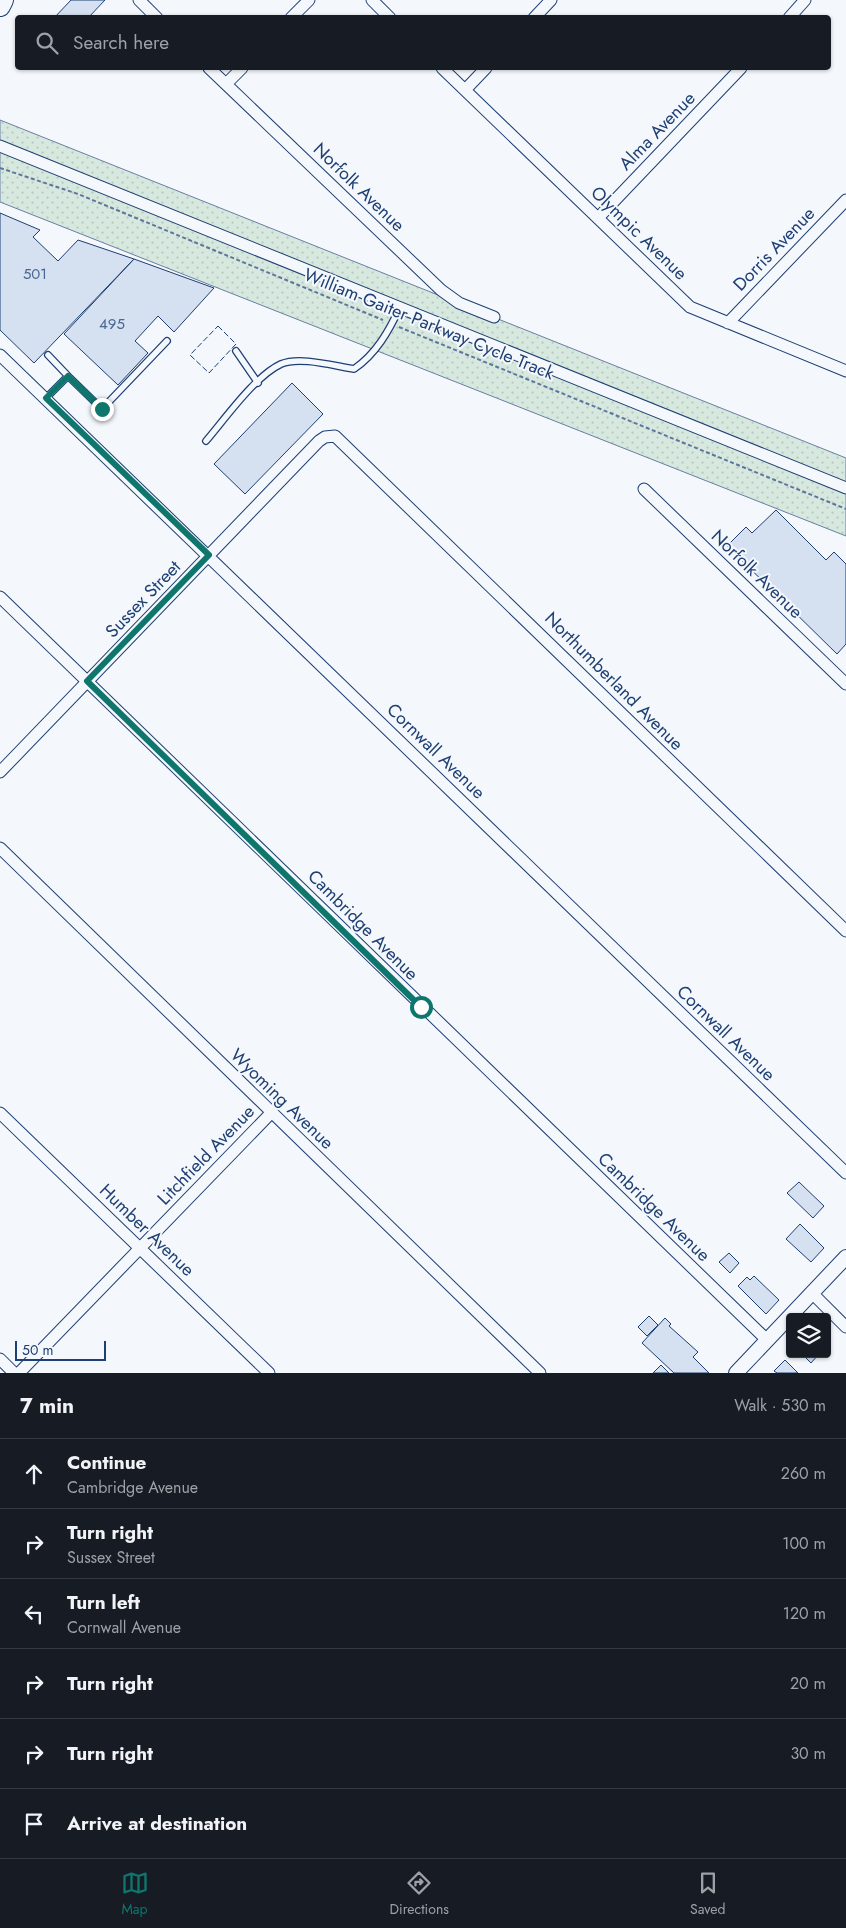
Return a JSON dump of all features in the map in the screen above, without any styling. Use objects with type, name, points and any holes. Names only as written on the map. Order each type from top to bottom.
[{"type":"highway","points":[[0,6],[3,0]]},
{"type":"street","points":[[139,0],[154,15]]},
{"type":"street","points":[[294,15],[308,0]]},
{"type":"street","points":[[372,0],[387,15]]},
{"type":"street","points":[[537,15],[551,0]]},
{"type":"street","points":[[792,15],[806,0]]},
{"type":"street","name":"Norfolk Avenue","points":[[211,70],[441,290],[459,303],[494,316]]},
{"type":"street","points":[[226,84],[240,70]]},
{"type":"street","name":"Olympic Avenue","points":[[444,70],[684,302],[728,323],[846,371]]},
{"type":"street","points":[[465,90],[484,70]]},
{"type":"street","name":"Alma Avenue","points":[[598,218],[739,70]]},
{"type":"street","points":[[0,146],[846,488]]},
{"type":"street","name":"Dorris Avenue","points":[[728,323],[846,200]]},
{"type":"street","name":"Cornwall Avenue","points":[[0,355],[846,1173]]},
{"type":"street","name":"Sussex Street","points":[[0,772],[324,437],[339,438],[357,456]]},
{"type":"street","name":"Northumberland Avenue","points":[[357,456],[846,931]]},
{"type":"street","name":"Norfolk Avenue","points":[[644,489],[846,684]]},
{"type":"street","name":"Cambridge Avenue","points":[[0,597],[767,1340]]},
{"type":"street","name":"Wyoming Avenue","points":[[0,848],[540,1373]]},
{"type":"street","name":"Humber Avenue","points":[[0,1113],[269,1373]]},
{"type":"street","name":"Litchfield Avenue","points":[[19,1373],[272,1113]]},
{"type":"street","points":[[736,1373],[846,1257]]},
{"type":"street","points":[[812,1293],[846,1327]]},
{"type":"street","points":[[0,1359],[14,1373]]},
{"type":"lane","points":[[206,442],[250,388],[282,364],[310,361],[354,369],[369,358],[392,324],[400,307]]},
{"type":"lane","points":[[48,355],[102,409],[167,341]]},
{"type":"lane","points":[[236,351],[258,382]]},
{"type":"lane","points":[[46,398],[68,376]]},
{"type":"path","name":"William Gaiter Parkway Cycle Track","points":[[0,168],[78,194],[846,509]]},
{"type":"shaded area","points":[[0,120],[846,458],[846,536],[0,202]]},
{"type":"building","points":[[71,0],[105,0],[91,15],[57,15]]},
{"type":"building","points":[[0,213],[40,230],[33,237],[58,261],[78,240],[134,259],[34,363],[0,330]]},
{"type":"building","points":[[134,259],[214,288],[174,332],[158,316],[135,341],[148,353],[118,385],[64,334]]},
{"type":"building","points":[[292,383],[323,414],[245,494],[214,464]]},
{"type":"building","points":[[776,510],[826,560],[834,552],[846,564],[846,644],[837,654],[727,546],[746,527],[752,533]]},
{"type":"building","points":[[799,1182],[824,1206],[813,1218],[787,1193]]},
{"type":"building","points":[[800,1224],[824,1248],[811,1262],[786,1239]]},
{"type":"building","points":[[729,1253],[739,1263],[730,1273],[719,1262]]},
{"type":"building","points":[[754,1276],[779,1300],[766,1314],[738,1286],[747,1277],[750,1280]]},
{"type":"building","points":[[649,1316],[658,1325],[647,1336],[638,1327]]},
{"type":"building","points":[[665,1318],[671,1324],[669,1326],[698,1352],[693,1357],[709,1373],[674,1373],[642,1343]]},
{"type":"building","points":[[806,1358],[815,1358],[811,1363]]},
{"type":"building","points":[[785,1360],[798,1373],[777,1373],[774,1371]]},
{"type":"building","points":[[661,1365],[669,1373],[653,1373]]},
{"type":"fence","points":[[218,326],[236,344],[209,373],[190,355],[218,326]]},
{"type":"route","points":[[102,409],[68,376],[46,398],[209,555],[87,681],[421,1007]]}]
